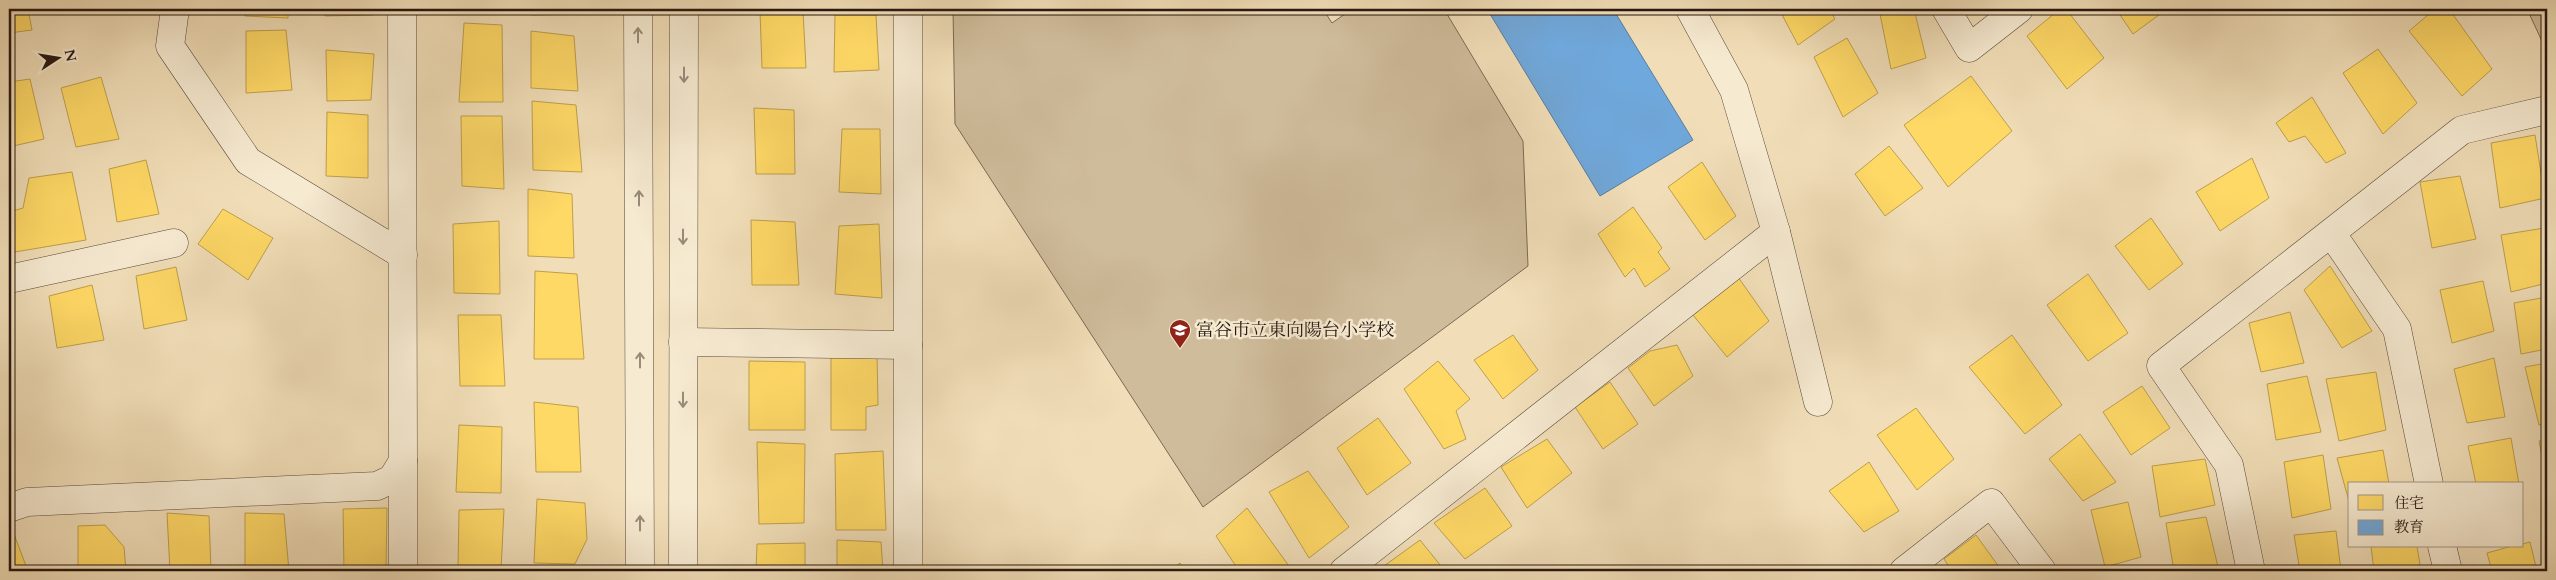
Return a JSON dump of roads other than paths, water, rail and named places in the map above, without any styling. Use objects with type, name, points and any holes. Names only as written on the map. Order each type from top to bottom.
[{"type":"street","points":[[175,9],[170,46],[248,161],[403,255]]},
{"type":"street","points":[[402,9],[403,571]]},
{"type":"street","points":[[638,9],[640,571]]},
{"type":"street","points":[[683,571],[684,9]]},
{"type":"street","points":[[908,9],[908,571]]},
{"type":"street","points":[[1690,9],[1734,90],[1776,232],[1818,402]]},
{"type":"street","points":[[1946,9],[1969,48],[2019,9]]},
{"type":"street","points":[[2251,571],[2229,466],[2161,366],[2332,234],[2462,130],[2547,110]]},
{"type":"street","points":[[1344,571],[1776,232]]},
{"type":"street","points":[[2332,234],[2397,329],[2429,482]]},
{"type":"street","points":[[9,279],[174,244]]},
{"type":"street","points":[[683,342],[908,345]]},
{"type":"street","points":[[9,508],[26,502],[377,486],[392,478],[403,462]]},
{"type":"street","points":[[1904,571],[1991,503],[2042,571]]},
{"type":"street","points":[[2442,548],[2448,571]]},
{"type":"place","name":"富谷市立東向陽台小学校","points":[[1180,349]]}]
